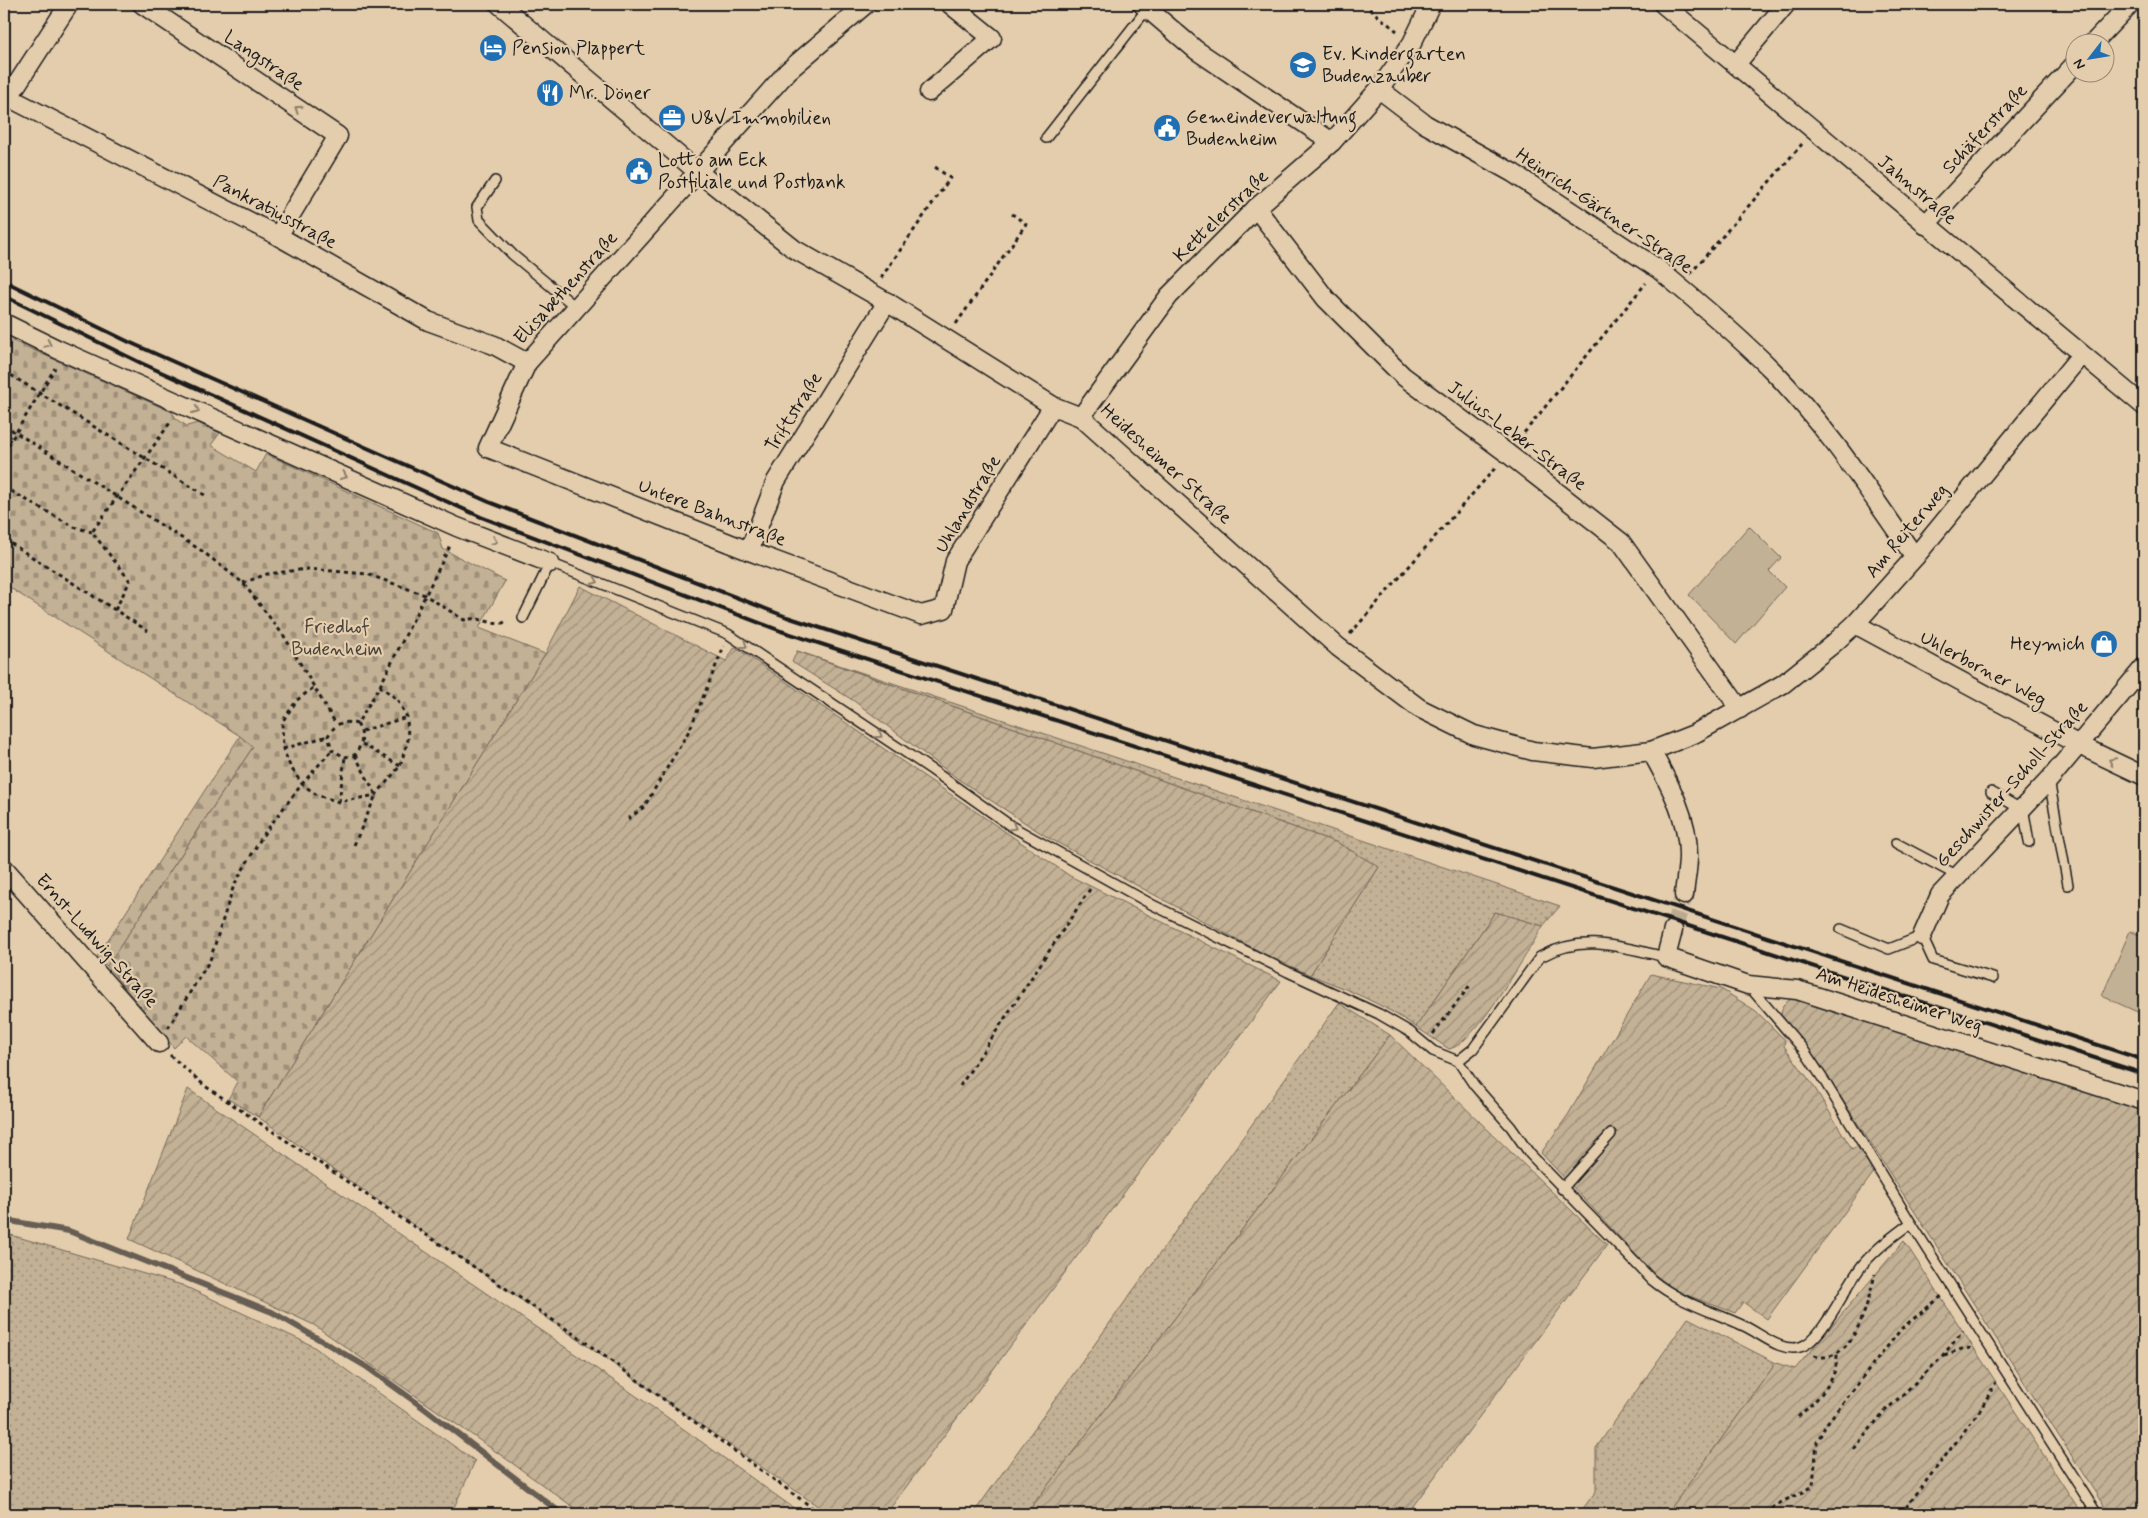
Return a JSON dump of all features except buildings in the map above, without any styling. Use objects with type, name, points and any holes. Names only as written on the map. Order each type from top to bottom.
[{"type":"street","points":[[6,96],[69,4]]},
{"type":"street","name":"Langstraße","points":[[142,4],[338,136],[278,236]]},
{"type":"street","name":"Heidesheimer Straße","points":[[499,4],[698,172],[794,249],[887,302],[1053,406],[1081,418],[1338,647],[1419,708],[1474,735],[1533,751],[1593,758],[1651,751],[1694,734],[1740,709]]},
{"type":"street","name":"Elisabethenstraße","points":[[488,448],[527,364],[788,71],[866,4]]},
{"type":"street","points":[[929,92],[992,38],[950,4]]},
{"type":"street","name":"Kettelerstraße","points":[[1081,418],[1169,296],[1256,208],[1332,142],[1379,89],[1412,42],[1431,4]]},
{"type":"street","name":"Jahnstraße","points":[[1663,4],[1925,225],[2144,406]]},
{"type":"street","points":[[1736,64],[1786,4]]},
{"type":"street","points":[[2103,32],[2130,4]]},
{"type":"street","points":[[1145,7],[1196,50],[1332,142]]},
{"type":"street","name":"Schäferstraße","points":[[1925,225],[2066,74]]},
{"type":"street","name":"Heinrich-Gärtner-Straße","points":[[1379,89],[1425,124],[1513,173],[1658,269],[1679,286],[1772,370],[1838,448],[1915,557]]},
{"type":"street","name":"Pankratiusstraße","points":[[6,96],[278,236],[428,320],[494,345],[527,364]]},
{"type":"street","name":"Julius-Leber-Straße","points":[[1256,208],[1326,300],[1403,376],[1508,453],[1621,542],[1740,709]]},
{"type":"street","name":"Triftstraße","points":[[749,551],[776,480],[887,302]]},
{"type":"street","points":[[4,323],[457,527],[550,563]]},
{"type":"street","name":"Am Reiterweg","points":[[1740,709],[1783,684],[1855,624],[1915,557],[2082,354]]},
{"type":"street","name":"Uhlandstraße","points":[[921,615],[944,609],[955,562],[1053,406]]},
{"type":"street","name":"Untere Bahnstraße","points":[[488,448],[749,551],[921,615]]},
{"type":"street","name":"Uhlerborner Weg","points":[[1855,624],[2079,745],[2144,776]]},
{"type":"street","name":"Geschwister-Scholl-Straße","points":[[1922,936],[1940,895],[2048,780],[2144,667]]},
{"type":"street","points":[[1651,751],[1668,781],[1684,822],[1688,856],[1684,896]]},
{"type":"street","name":"Ernst-Ludwig-Straße","points":[[4,868],[159,1043]]},
{"type":"street","points":[[1666,957],[1673,930]]},
{"type":"street","name":"Am Heidesheimer Weg","points":[[1666,957],[1748,985],[1797,990],[2144,1101]]},
{"type":"lane","points":[[1046,138],[1145,7]]},
{"type":"lane","points":[[495,182],[476,207],[479,220],[513,255],[577,308]]},
{"type":"lane","points":[[523,618],[550,563],[728,634],[932,770],[1011,826],[1098,875],[1280,968],[1379,1014],[1410,1032],[1433,1051],[1458,1061],[1474,1084],[1511,1127],[1530,1154],[1652,1280],[1668,1293],[1692,1306],[1744,1326],[1788,1348],[1801,1347],[1816,1338],[1863,1264],[1880,1247],[1911,1223]]},
{"type":"lane","points":[[2048,780],[2068,885]]},
{"type":"lane","points":[[1991,792],[2022,808],[2029,842]]},
{"type":"lane","points":[[1896,843],[1958,876]]},
{"type":"lane","points":[[1842,929],[1889,949],[1922,936],[1933,960],[1994,978]]},
{"type":"lane","points":[[1458,1061],[1473,1049],[1540,957],[1556,948],[1576,943],[1598,943],[1666,957]]},
{"type":"lane","points":[[1748,985],[1803,1049],[1871,1155],[1911,1223],[2098,1514]]},
{"type":"lane","points":[[1562,1188],[1612,1134]]},
{"type":"path","points":[[1362,4],[1412,42]]},
{"type":"path","points":[[1679,286],[1807,137]]},
{"type":"path","points":[[871,293],[950,178],[935,167]]},
{"type":"path","points":[[946,339],[1026,224],[1012,214]]},
{"type":"path","points":[[4,452],[57,365]]},
{"type":"path","points":[[4,371],[208,497]]},
{"type":"path","points":[[92,532],[182,404]]},
{"type":"path","points":[[4,425],[202,550],[243,583],[284,636],[336,724]]},
{"type":"path","points":[[4,487],[74,527],[92,532],[130,582],[115,610]]},
{"type":"path","points":[[357,724],[380,686],[424,595],[448,552],[457,527]]},
{"type":"path","points":[[4,539],[148,631]]},
{"type":"path","points":[[243,583],[267,574],[308,569],[367,574],[424,595],[464,620],[479,618],[496,625],[505,622]]},
{"type":"path","points":[[628,819],[644,807],[650,799],[690,729],[728,634]]},
{"type":"path","points":[[354,845],[376,795],[400,766],[408,740],[407,717],[397,699],[380,686]]},
{"type":"path","points":[[313,688],[297,700],[282,722],[283,749],[290,766],[302,784],[317,796],[339,802],[376,795]]},
{"type":"path","points":[[362,731],[407,717]]},
{"type":"path","points":[[283,749],[328,736],[336,724],[346,721],[357,724],[362,731],[362,744],[355,755],[345,757],[332,750],[328,736]]},
{"type":"path","points":[[362,744],[400,766]]},
{"type":"path","points":[[332,750],[302,784],[262,835],[234,885],[210,960],[159,1043],[205,1086],[580,1339],[820,1514]]},
{"type":"path","points":[[355,755],[376,795]]},
{"type":"path","points":[[339,802],[345,757]]},
{"type":"path","points":[[960,1086],[1098,875]]},
{"type":"path","points":[[1425,1044],[1471,984]]},
{"type":"path","points":[[1801,1347],[1810,1354],[1824,1358],[1837,1354],[1851,1340],[1862,1317],[1880,1247]]},
{"type":"path","points":[[1766,1514],[1772,1507],[1802,1494],[1812,1485],[1817,1442],[1827,1424],[1902,1328],[1924,1308],[1954,1290]]},
{"type":"path","points":[[1854,1449],[1884,1413],[1944,1355],[1962,1332],[1966,1322],[1966,1309]]},
{"type":"path","points":[[1901,1514],[1980,1412],[1996,1382],[1997,1365],[1994,1353],[1965,1348],[1944,1355]]},
{"type":"path","points":[[1798,1417],[1825,1391],[1834,1378],[1837,1354]]},
{"type":"green space","name":"Friedhof Budenheim","points":[[4,337],[172,412],[177,420],[187,426],[198,423],[220,433],[211,445],[256,472],[266,454],[438,533],[443,549],[505,581],[479,628],[545,654],[258,1117],[228,1099],[238,1082],[186,1036],[174,1048],[107,966],[253,747],[240,736],[4,584]]},
{"type":"green space","points":[[1749,526],[1781,558],[1769,571],[1785,587],[1736,644],[1689,595]]},
{"type":"green space","points":[[580,586],[726,661],[735,647],[1070,876],[1281,981],[886,1514],[829,1514],[258,1117],[545,654]]},
{"type":"green space","points":[[797,651],[1560,906],[1543,926],[1495,912],[1416,1027],[1391,1011],[1310,975],[1379,867],[1338,843]]},
{"type":"green space","points":[[797,651],[1338,843],[1379,867],[1310,975],[1268,956],[1047,837],[958,779],[854,701],[792,662]]},
{"type":"green space","points":[[240,736],[253,747],[107,966],[97,957]]},
{"type":"green space","points":[[1495,912],[1543,926],[1514,975],[1486,1015],[1473,1032],[1460,1044],[1449,1049],[1416,1027]]},
{"type":"green space","points":[[2130,931],[2144,937],[2144,1015],[2102,996]]},
{"type":"green space","points":[[1651,974],[1721,989],[1756,1011],[1785,1040],[1784,1046],[1813,1085],[1852,1149],[1857,1146],[1874,1172],[1767,1319],[1743,1302],[1735,1313],[1676,1291],[1654,1274],[1541,1153],[1568,1115]]},
{"type":"green space","points":[[1794,997],[2144,1109],[2144,1514],[2109,1514],[1817,1060],[1781,1015],[1783,1005]]},
{"type":"green space","points":[[1339,1003],[1390,1035],[1026,1514],[973,1514]]},
{"type":"green space","points":[[1390,1035],[1607,1245],[1407,1514],[1026,1514]]},
{"type":"green space","points":[[188,1089],[664,1415],[802,1514],[583,1514],[314,1325],[129,1239]]},
{"type":"green space","points":[[4,1233],[182,1285],[311,1345],[475,1461],[451,1514],[4,1514]]},
{"type":"green space","points":[[1904,1241],[2082,1514],[1667,1514],[1776,1363],[1795,1369]]},
{"type":"green space","points":[[1688,1318],[1776,1363],[1667,1514],[1579,1514],[1596,1491],[1596,1448]]},
{"type":"waterway","points":[[4,1220],[69,1231],[272,1312],[367,1367],[424,1408],[562,1514]]},
{"type":"tunnel","points":[[1673,930],[1684,895]]},
{"type":"railway","points":[[4,281],[129,342],[489,502],[787,617],[2144,1060]]},
{"type":"railway","points":[[4,296],[141,363],[481,517],[781,631],[2144,1074]]},
{"type":"place","name":"Pension Plappert","points":[[493,48]]},
{"type":"place","name":"Ev. Kindergarten Budenzauber","points":[[1303,65]]},
{"type":"place","name":"Mr. Döner","points":[[550,93]]},
{"type":"place","name":"U&V Immobilien","points":[[672,118]]},
{"type":"place","name":"Gemeindeverwaltung Budenheim","points":[[1167,128]]},
{"type":"place","name":"Lotto am Eck Postfiliale und Postbank","points":[[639,171]]},
{"type":"place","name":"Heymich","points":[[2104,644]]}]
